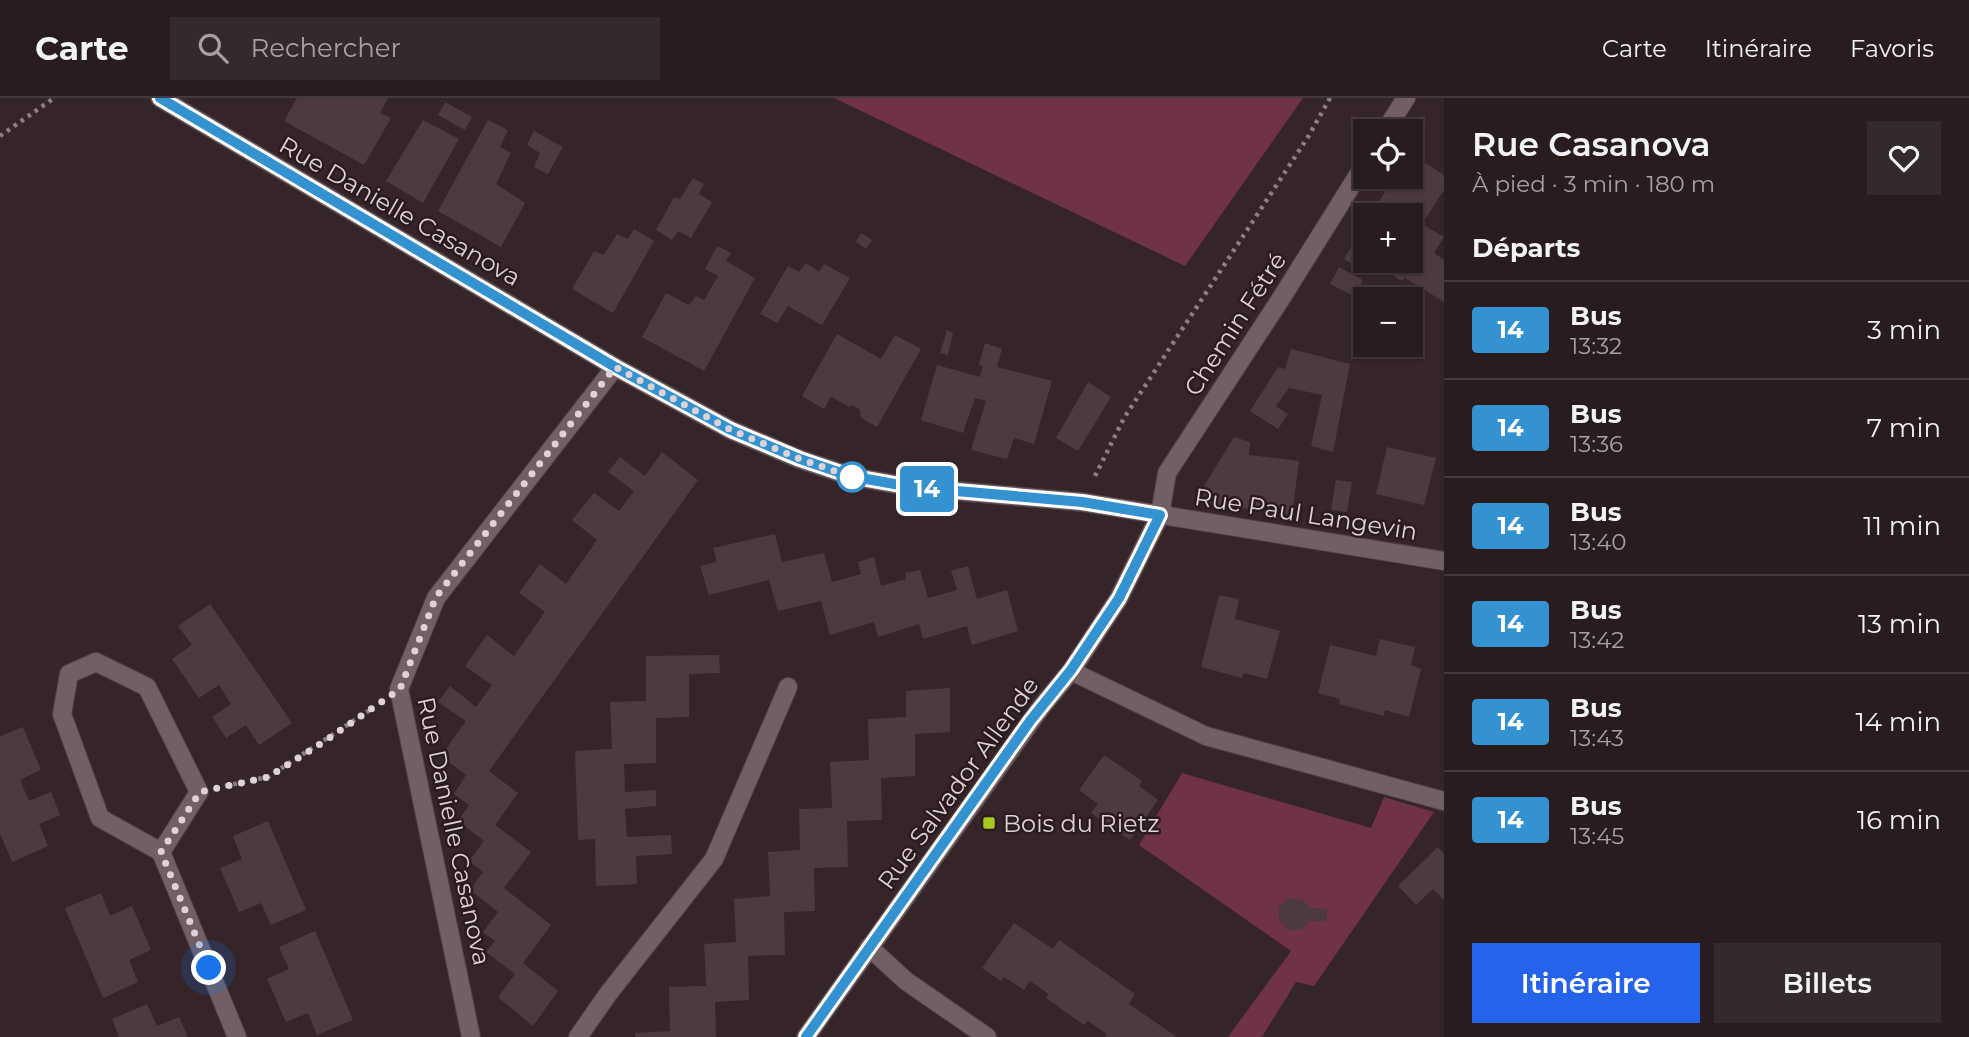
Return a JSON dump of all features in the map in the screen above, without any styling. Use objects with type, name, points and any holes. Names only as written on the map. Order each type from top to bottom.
[{"type":"street","name":"Rue Danielle Casanova","points":[[160,98],[615,367],[731,430],[800,459],[850,476],[911,487],[1082,502],[1160,515]]},
{"type":"street","points":[[1393,119],[1406,98]]},
{"type":"street","name":"Chemin Fétré","points":[[1160,515],[1167,473],[1353,183]]},
{"type":"street","name":"Rue Danielle Casanova","points":[[471,1037],[400,689],[436,597],[615,367]]},
{"type":"street","name":"Rue Paul Langevin","points":[[1160,515],[1444,561]]},
{"type":"street","name":"Rue Salvador Allende","points":[[806,1037],[1041,706],[1071,670],[1119,598],[1160,515]]},
{"type":"street","points":[[161,852],[200,792],[147,687],[96,662],[69,674],[62,713],[100,818],[161,852],[237,1037]]},
{"type":"street","points":[[1071,670],[1206,736],[1444,801]]},
{"type":"street","points":[[578,1037],[608,994],[714,859],[788,687]]},
{"type":"street","points":[[869,947],[905,981],[987,1037]]},
{"type":"path","points":[[0,136],[54,98]]},
{"type":"path","points":[[1082,502],[1124,418],[1330,98]]},
{"type":"path","points":[[200,792],[268,777],[400,689]]},
{"type":"shaded area","points":[[834,98],[1303,98],[1185,266]]},
{"type":"shaded area","points":[[1182,773],[1371,828],[1384,797],[1434,812],[1314,986],[1296,982],[1262,1037],[1228,1037],[1291,951],[1139,845]]},
{"type":"building","points":[[297,98],[388,98],[380,113],[391,118],[364,165],[284,121]]},
{"type":"building","points":[[445,102],[472,117],[465,130],[438,115]]},
{"type":"building","points":[[423,120],[459,139],[423,203],[386,181]]},
{"type":"building","points":[[488,120],[508,130],[500,147],[511,153],[496,184],[525,203],[501,247],[438,211]]},
{"type":"building","points":[[534,131],[563,147],[548,174],[534,167],[540,153],[527,145]]},
{"type":"building","points":[[1423,161],[1444,175],[1444,190],[1423,222],[1423,203],[1378,203],[1387,189],[1423,189]]},
{"type":"building","points":[[693,178],[704,184],[699,194],[712,202],[691,238],[678,231],[672,240],[656,230],[674,197],[680,199]]},
{"type":"building","points":[[1423,225],[1444,237],[1434,253],[1444,260],[1444,302],[1405,278],[1402,281],[1389,273],[1423,273]]},
{"type":"building","points":[[634,229],[654,241],[613,313],[572,289],[594,251],[604,255],[617,234],[628,239]]},
{"type":"building","points":[[861,233],[872,240],[866,249],[856,242]]},
{"type":"building","points":[[1353,244],[1353,264],[1344,259]]},
{"type":"building","points":[[717,246],[731,253],[726,261],[755,278],[704,371],[642,337],[666,293],[689,305],[696,296],[704,300],[718,276],[705,269]]},
{"type":"building","points":[[806,263],[819,272],[824,264],[850,278],[822,325],[788,306],[777,323],[760,314],[788,266],[799,272]]},
{"type":"building","points":[[1339,267],[1363,280],[1359,287],[1353,287],[1353,296],[1330,284]]},
{"type":"building","points":[[947,330],[953,333],[948,355],[940,353]]},
{"type":"building","points":[[837,334],[881,359],[895,335],[921,349],[877,427],[861,418],[860,410],[852,405],[850,407],[831,397],[824,409],[802,396]]},
{"type":"building","points":[[985,343],[1002,349],[997,367],[1052,381],[1034,444],[1014,438],[1007,459],[971,450],[986,401],[975,398],[963,433],[921,420],[937,365],[980,377],[983,366],[979,365]]},
{"type":"building","points":[[1291,349],[1350,364],[1333,452],[1311,446],[1322,395],[1289,388],[1276,406],[1288,414],[1278,429],[1250,411],[1278,367],[1285,369]]},
{"type":"building","points":[[1088,382],[1111,397],[1078,451],[1056,438]]},
{"type":"building","points":[[1234,437],[1250,442],[1249,455],[1299,461],[1292,515],[1211,504],[1201,491]]},
{"type":"building","points":[[1387,447],[1436,458],[1424,505],[1376,494]]},
{"type":"building","points":[[662,452],[698,480],[489,771],[518,793],[495,825],[531,852],[504,888],[551,925],[523,963],[558,991],[533,1026],[498,997],[515,974],[486,952],[495,941],[483,932],[498,912],[470,890],[483,872],[469,861],[484,841],[458,821],[469,805],[454,794],[466,775],[441,756],[466,721],[438,702],[450,686],[476,707],[492,685],[465,666],[487,635],[514,656],[545,612],[519,593],[540,564],[566,584],[597,540],[572,520],[594,493],[619,511],[634,491],[608,472],[620,457],[645,476]]},
{"type":"building","points":[[1336,480],[1352,482],[1347,512],[1331,510]]},
{"type":"building","points":[[775,534],[782,562],[824,553],[832,582],[861,574],[858,562],[874,557],[881,586],[906,579],[905,573],[920,570],[928,598],[957,590],[951,571],[968,566],[977,599],[1007,590],[1018,631],[972,645],[967,626],[923,639],[919,624],[878,637],[874,622],[830,635],[821,601],[778,611],[769,580],[709,595],[700,566],[717,562],[713,548]]},
{"type":"building","points":[[1219,595],[1239,599],[1235,619],[1280,631],[1267,679],[1244,673],[1242,678],[1201,667]]},
{"type":"building","points":[[210,604],[292,723],[259,745],[246,725],[226,738],[212,717],[231,704],[219,685],[199,698],[172,659],[192,645],[178,626]]},
{"type":"building","points":[[1380,639],[1415,647],[1411,665],[1421,669],[1409,717],[1385,710],[1384,716],[1339,704],[1340,699],[1318,693],[1330,645],[1376,656]]},
{"type":"building","points":[[719,655],[720,673],[689,674],[689,717],[656,718],[656,763],[624,764],[625,792],[656,790],[656,806],[625,809],[627,837],[671,835],[672,854],[636,856],[637,884],[596,886],[595,839],[578,840],[575,751],[612,749],[610,702],[646,701],[646,656]]},
{"type":"building","points":[[950,688],[950,732],[915,734],[915,776],[881,778],[882,820],[847,821],[848,867],[814,868],[815,911],[784,912],[785,955],[748,956],[749,1000],[715,1002],[716,1037],[635,1037],[635,1033],[670,1031],[669,987],[706,986],[704,944],[736,942],[734,899],[770,896],[768,852],[800,850],[799,809],[832,808],[830,762],[869,760],[868,719],[906,717],[906,691]]},
{"type":"building","points":[[23,727],[41,770],[20,780],[29,801],[51,792],[60,815],[39,824],[48,846],[12,862],[0,833],[0,736]]},
{"type":"building","points":[[1104,755],[1142,781],[1139,786],[1158,800],[1130,840],[1091,813],[1098,804],[1079,790]]},
{"type":"building","points":[[268,821],[306,910],[271,925],[261,903],[239,912],[220,868],[242,859],[233,836]]},
{"type":"building","points":[[1438,847],[1444,854],[1444,900],[1433,889],[1416,905],[1398,886]]},
{"type":"building","points":[[101,893],[110,916],[132,906],[151,950],[129,960],[138,982],[103,998],[65,908]]},
{"type":"building","points":[[1289,898],[1301,899],[1311,908],[1327,909],[1327,922],[1310,921],[1301,930],[1288,930],[1279,920],[1279,906]]},
{"type":"building","points":[[1014,923],[1053,949],[1059,940],[1135,994],[1129,1004],[1177,1037],[1105,1037],[1107,1034],[1088,1021],[1084,1025],[1046,998],[1049,994],[1030,981],[1024,990],[1004,977],[1001,981],[982,968]]},
{"type":"building","points":[[315,931],[353,1020],[317,1035],[308,1013],[286,1022],[267,979],[289,969],[279,947]]},
{"type":"building","points":[[147,1004],[157,1026],[179,1017],[188,1037],[119,1037],[112,1019]]},
{"type":"bus line","name":"14","points":[[160,98],[615,367],[731,430],[800,459],[850,476],[911,487],[1082,502],[1160,515],[1119,598],[1071,670],[1030,721],[806,1037]]},
{"type":"place","name":"Bois du Rietz","points":[[989,823]]},
{"type":"route","points":[[209,968],[161,852],[200,792],[268,777],[400,689],[436,597],[615,367],[731,430],[852,477]]}]
